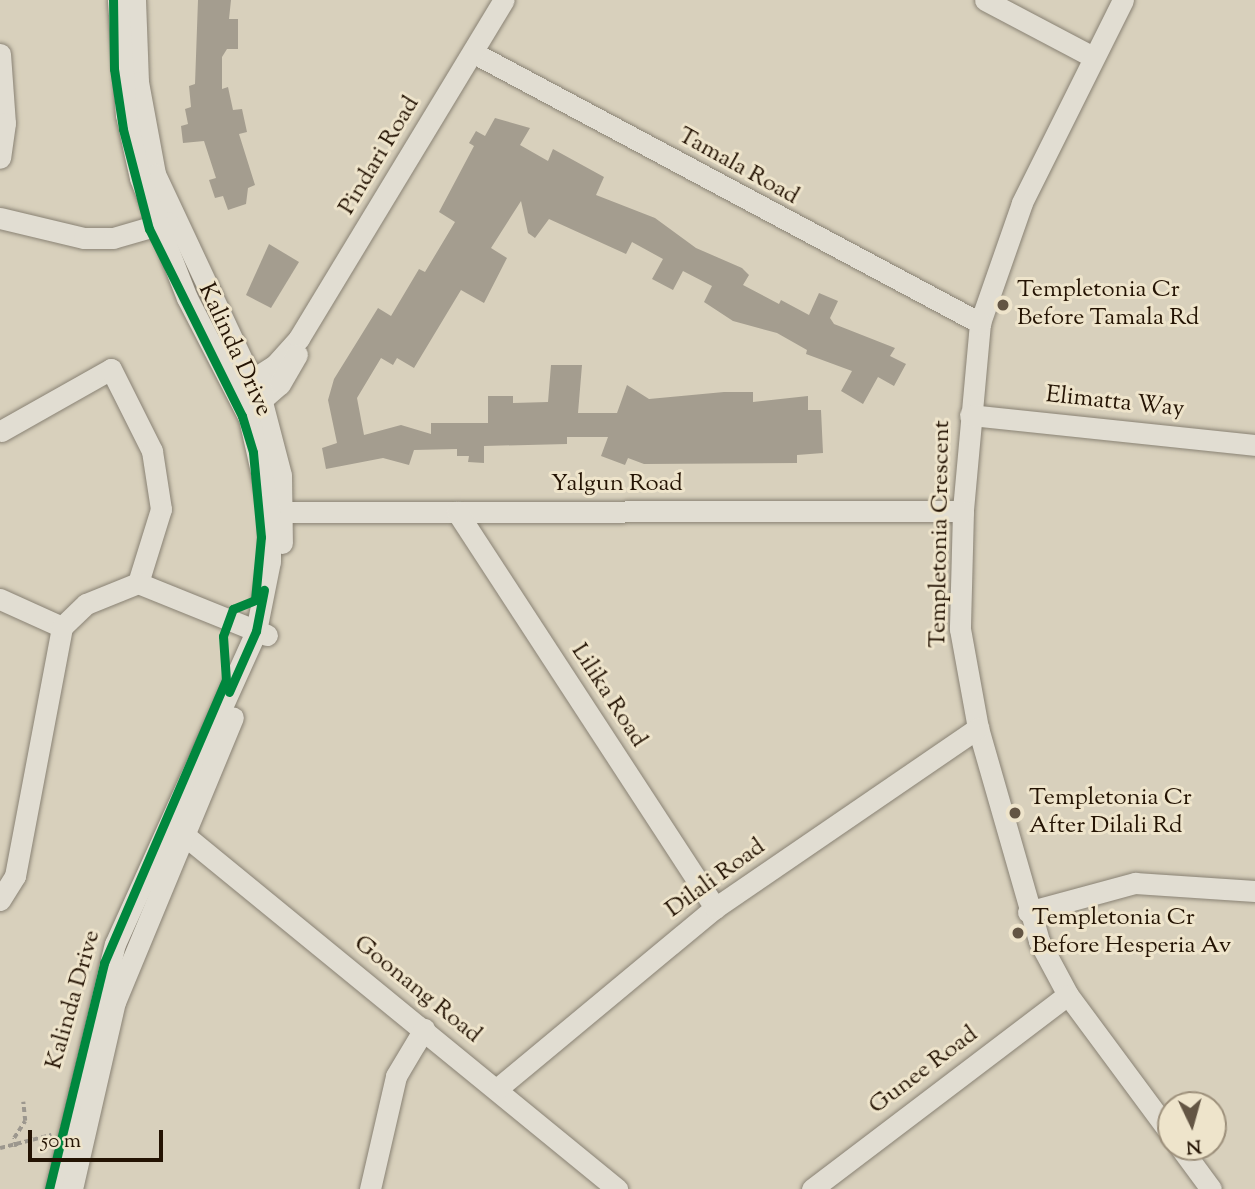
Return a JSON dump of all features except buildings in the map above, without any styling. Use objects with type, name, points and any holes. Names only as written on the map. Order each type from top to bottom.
[{"type":"street","name":"Kalinda Drive","points":[[72,1189],[115,1002],[262,634],[278,512],[275,441],[254,407],[165,224],[126,115],[118,0]]},
{"type":"street","name":"Kalinda Drive","points":[[135,0],[138,82],[165,224]]},
{"type":"street","name":"Pindari Road","points":[[243,385],[275,365],[299,338],[504,0]]},
{"type":"street","points":[[985,0],[1091,56]]},
{"type":"street","name":"Templetonia Crescent","points":[[1123,0],[1091,56],[1022,203],[980,323],[963,511],[960,629],[978,727],[1028,912],[1068,995],[1157,1116]]},
{"type":"street","name":"Tamala Road","points":[[474,53],[980,323]]},
{"type":"street","points":[[0,54],[5,123],[0,158]]},
{"type":"street","points":[[0,218],[84,238],[113,238],[165,224]]},
{"type":"street","name":"Pindari Road","points":[[254,407],[297,356],[299,338]]},
{"type":"street","points":[[1,431],[111,369],[152,451],[161,509],[138,583]]},
{"type":"street","name":"Elimatta Way","points":[[970,415],[1255,445]]},
{"type":"street","name":"Yalgun Road","points":[[278,512],[963,511]]},
{"type":"street","name":"Lilika Road","points":[[457,512],[715,908]]},
{"type":"street","points":[[0,901],[15,876],[62,627],[86,604],[138,583],[262,634]]},
{"type":"street","points":[[0,599],[62,627]]},
{"type":"street","name":"Kalinda Drive","points":[[56,1189],[115,944],[262,634]]},
{"type":"street","name":"Dilali Road","points":[[498,1088],[715,908],[978,727]]},
{"type":"street","name":"Goonang Road","points":[[183,834],[498,1088],[617,1189]]},
{"type":"street","points":[[1028,912],[1135,883],[1255,891]]},
{"type":"street","name":"Gunee Road","points":[[812,1189],[1068,995]]},
{"type":"street","points":[[370,1189],[396,1076],[424,1029]]},
{"type":"street","points":[[1190,1161],[1211,1189]]},
{"type":"path","points":[[16,1147],[13,1138],[25,1121],[23,1102]]},
{"type":"path","points":[[56,1149],[61,1124]]},
{"type":"path","points":[[0,1149],[16,1147],[41,1134],[58,1136]]},
{"type":"cycle path","points":[[49,1189],[104,963],[226,680],[223,636],[233,609],[255,600],[261,537],[253,452],[242,416],[149,229],[123,129],[114,69],[113,0]]},
{"type":"cycle path","points":[[229,692],[256,631],[264,590]]},
{"type":"place","name":"Templetonia Cr Before Tamala Rd","points":[[1003,305]]},
{"type":"place","name":"Templetonia Cr After Dilali Rd","points":[[1015,813]]},
{"type":"place","name":"Templetonia Cr Before Hesperia Av","points":[[1018,933]]}]
